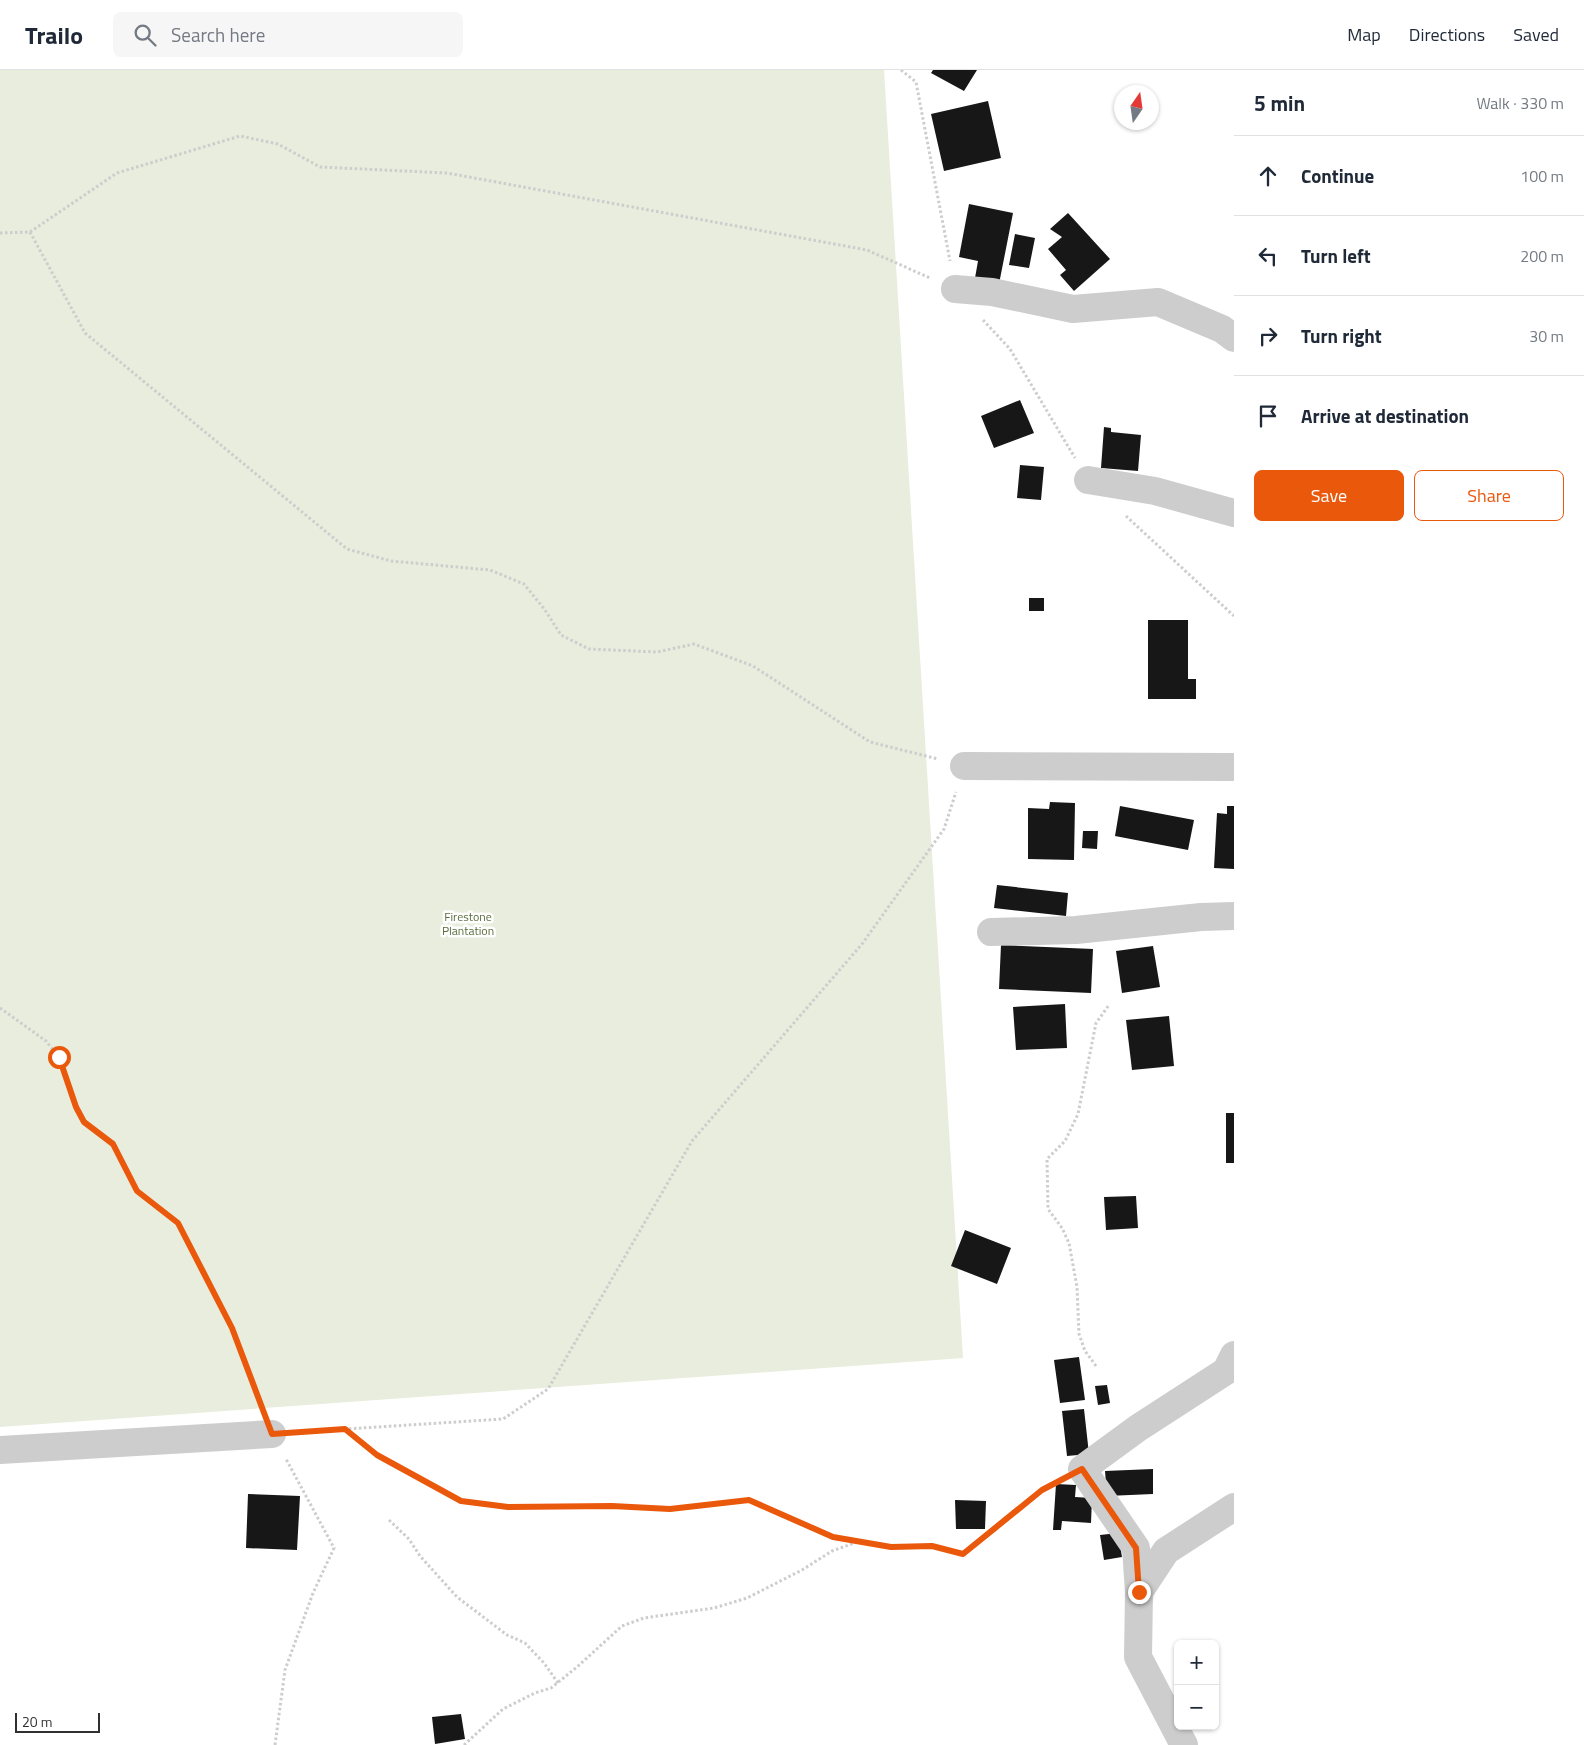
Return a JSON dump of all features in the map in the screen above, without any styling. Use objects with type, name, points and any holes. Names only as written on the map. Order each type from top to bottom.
[{"type":"street","points":[[955,289],[992,292],[1073,309],[1158,302],[1222,329],[1234,338]]},
{"type":"street","points":[[1088,480],[1155,491],[1234,513]]},
{"type":"street","points":[[964,766],[1234,767]]},
{"type":"street","points":[[991,932],[1076,930],[1202,917],[1234,916]]},
{"type":"street","points":[[1184,1745],[1138,1657],[1139,1592],[1136,1548],[1082,1469],[1138,1428],[1226,1370],[1234,1355]]},
{"type":"street","points":[[0,1450],[272,1434]]},
{"type":"street","points":[[1139,1592],[1166,1551],[1234,1507]]},
{"type":"path","points":[[901,70],[916,82],[955,289]]},
{"type":"path","points":[[0,233],[30,232],[117,173],[240,136],[278,144],[320,167],[447,173],[867,250],[955,289]]},
{"type":"path","points":[[30,232],[85,333],[347,549],[390,561],[490,570],[524,584],[545,610],[561,635],[589,650],[657,652],[694,644],[753,666],[870,742],[964,766],[944,829],[862,944],[692,1141],[548,1389],[503,1419],[272,1434]]},
{"type":"path","points":[[1096,1366],[1085,1351],[1079,1334],[1078,1287],[1069,1243],[1062,1228],[1048,1210],[1047,1160],[1065,1141],[1078,1114],[1096,1023],[1109,1005]]},
{"type":"path","points":[[0,1008],[46,1041],[59,1057],[76,1107],[84,1122],[113,1144],[137,1191],[178,1223],[232,1328],[272,1434],[334,1548],[313,1593],[285,1670],[274,1745]]},
{"type":"path","points":[[345,1429],[377,1455],[461,1501],[508,1507],[612,1506],[670,1509],[749,1500],[833,1537],[891,1547],[932,1546],[963,1554],[1042,1490],[1082,1469]]},
{"type":"path","points":[[388,1520],[409,1539],[420,1556],[457,1597],[507,1635],[526,1644],[544,1663],[558,1683]]},
{"type":"path","points":[[464,1745],[503,1709],[535,1693],[551,1688],[558,1683],[603,1645],[622,1626],[644,1618],[714,1608],[747,1598],[802,1570],[832,1551],[858,1542]]},
{"type":"green space","name":"Firestone Plantation","points":[[0,70],[884,70],[963,1358],[0,1427]]},
{"type":"building","points":[[933,70],[977,70],[964,91],[931,73]]},
{"type":"building","points":[[988,101],[1001,158],[944,171],[931,114]]},
{"type":"building","points":[[969,204],[1013,213],[999,284],[975,278],[978,261],[959,257]]},
{"type":"building","points":[[1068,213],[1110,259],[1074,291],[1060,275],[1066,270],[1048,249],[1062,237],[1050,229]]},
{"type":"building","points":[[1015,234],[1035,238],[1029,268],[1009,265]]},
{"type":"building","points":[[1020,400],[1034,433],[994,448],[981,416]]},
{"type":"building","points":[[1104,427],[1111,428],[1111,432],[1141,435],[1138,471],[1101,468]]},
{"type":"building","points":[[1020,465],[1044,467],[1041,500],[1017,498]]},
{"type":"building","points":[[1029,598],[1044,598],[1044,611],[1029,611]]},
{"type":"building","points":[[1148,620],[1188,620],[1188,679],[1196,679],[1196,699],[1148,699]]},
{"type":"building","points":[[1050,802],[1075,803],[1074,860],[1028,859],[1028,808],[1049,809]]},
{"type":"building","points":[[1120,806],[1194,820],[1188,850],[1115,836]]},
{"type":"building","points":[[1227,806],[1234,806],[1234,869],[1214,868],[1217,813],[1227,814]]},
{"type":"building","points":[[1083,831],[1098,831],[1097,849],[1082,848]]},
{"type":"building","points":[[997,885],[1068,893],[1066,916],[994,908]]},
{"type":"building","points":[[1001,945],[1093,949],[1091,993],[999,989]]},
{"type":"building","points":[[1153,946],[1160,987],[1122,993],[1116,951]]},
{"type":"building","points":[[1065,1004],[1067,1048],[1016,1050],[1013,1007]]},
{"type":"building","points":[[1169,1016],[1174,1066],[1132,1070],[1126,1020]]},
{"type":"building","points":[[1226,1113],[1234,1113],[1234,1163],[1226,1163]]},
{"type":"building","points":[[1136,1196],[1138,1228],[1106,1230],[1104,1197]]},
{"type":"building","points":[[965,1230],[1011,1248],[997,1284],[951,1266]]},
{"type":"building","points":[[1079,1357],[1085,1400],[1060,1403],[1054,1360]]},
{"type":"building","points":[[1107,1385],[1110,1403],[1098,1405],[1095,1386]]},
{"type":"building","points":[[1084,1409],[1089,1454],[1067,1456],[1062,1411]]},
{"type":"building","points":[[1153,1469],[1153,1494],[1107,1496],[1105,1471]]},
{"type":"building","points":[[1056,1484],[1076,1485],[1075,1497],[1092,1498],[1091,1523],[1062,1521],[1061,1530],[1053,1530]]},
{"type":"building","points":[[248,1494],[300,1496],[297,1550],[246,1548]]},
{"type":"building","points":[[955,1500],[986,1501],[985,1529],[956,1529]]},
{"type":"building","points":[[1118,1533],[1122,1557],[1104,1560],[1100,1535]]},
{"type":"building","points":[[461,1714],[465,1739],[435,1744],[432,1717]]},
{"type":"route","points":[[59,1057],[76,1107],[84,1122],[113,1144],[124,1162],[137,1191],[178,1223],[232,1328],[272,1434],[345,1429],[377,1455],[461,1501],[508,1507],[612,1506],[670,1509],[749,1500],[833,1537],[891,1547],[932,1546],[963,1554],[1042,1490],[1082,1469],[1136,1548],[1139,1592]]}]
